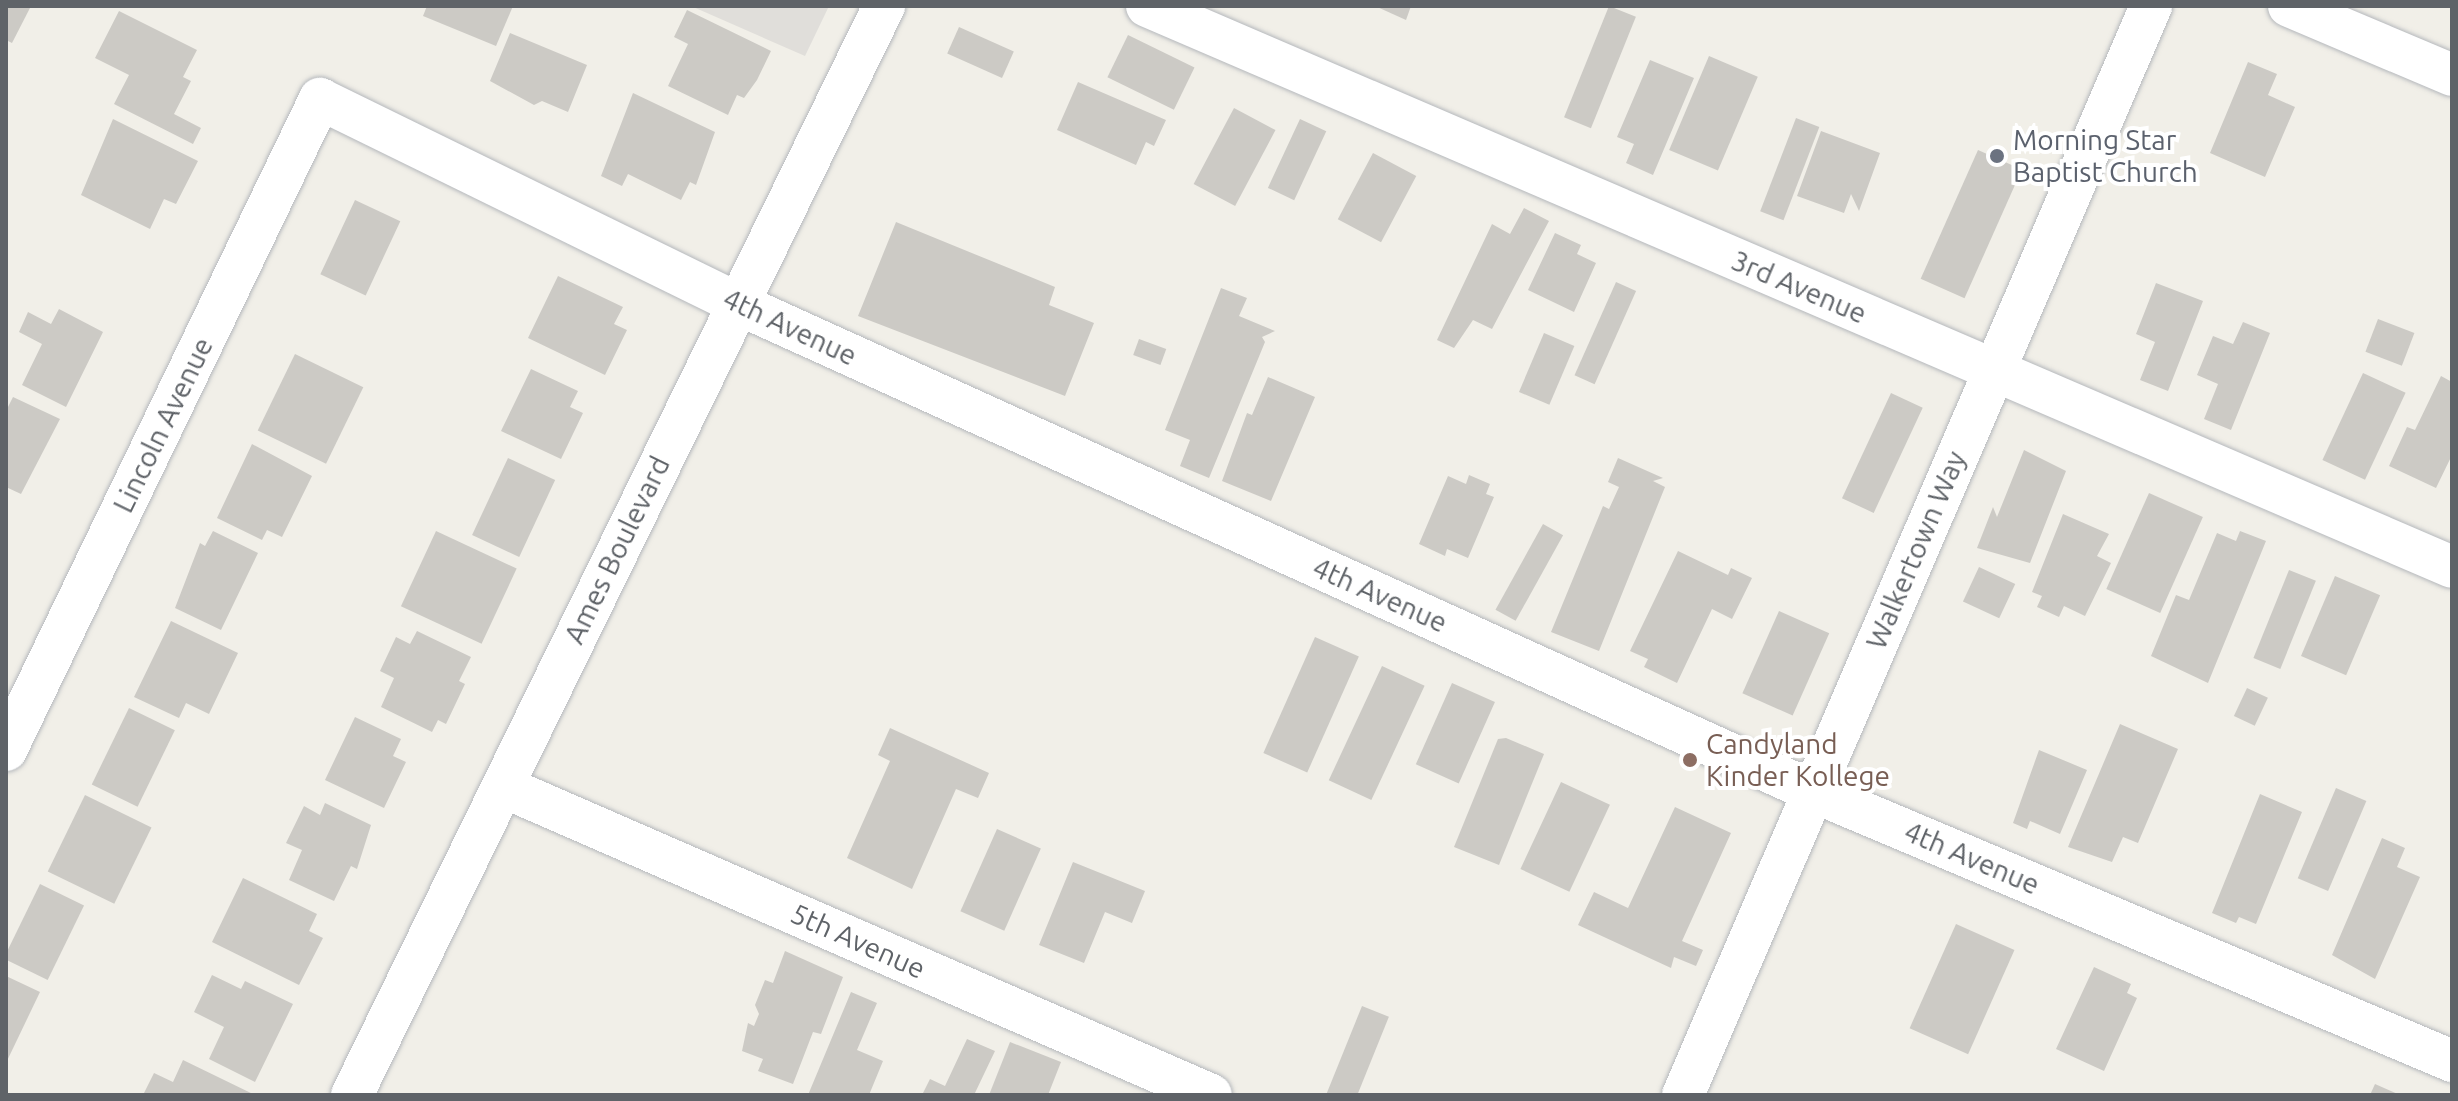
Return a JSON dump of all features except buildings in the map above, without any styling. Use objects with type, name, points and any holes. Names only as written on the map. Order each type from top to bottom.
[{"type":"street","name":"Ames Boulevard","points":[[352,1095],[736,303],[884,6]]},
{"type":"street","name":"3rd Avenue","points":[[1147,6],[2452,567]]},
{"type":"street","name":"Walkertown Way","points":[[1683,1095],[2151,6]]},
{"type":"street","points":[[2289,6],[2452,75]]},
{"type":"street","name":"4th Avenue","points":[[320,99],[736,303],[1812,791],[2452,1061]]},
{"type":"street","name":"Lincoln Avenue","points":[[6,750],[320,99]]},
{"type":"street","name":"5th Avenue","points":[[504,787],[1211,1095]]},
{"type":"shaded area","points":[[691,6],[829,6],[805,56]]},
{"type":"place","name":"Morning Star Baptist Church","points":[[1997,156]]},
{"type":"place","name":"Candyland Kinder Kollege","points":[[1690,760]]}]
